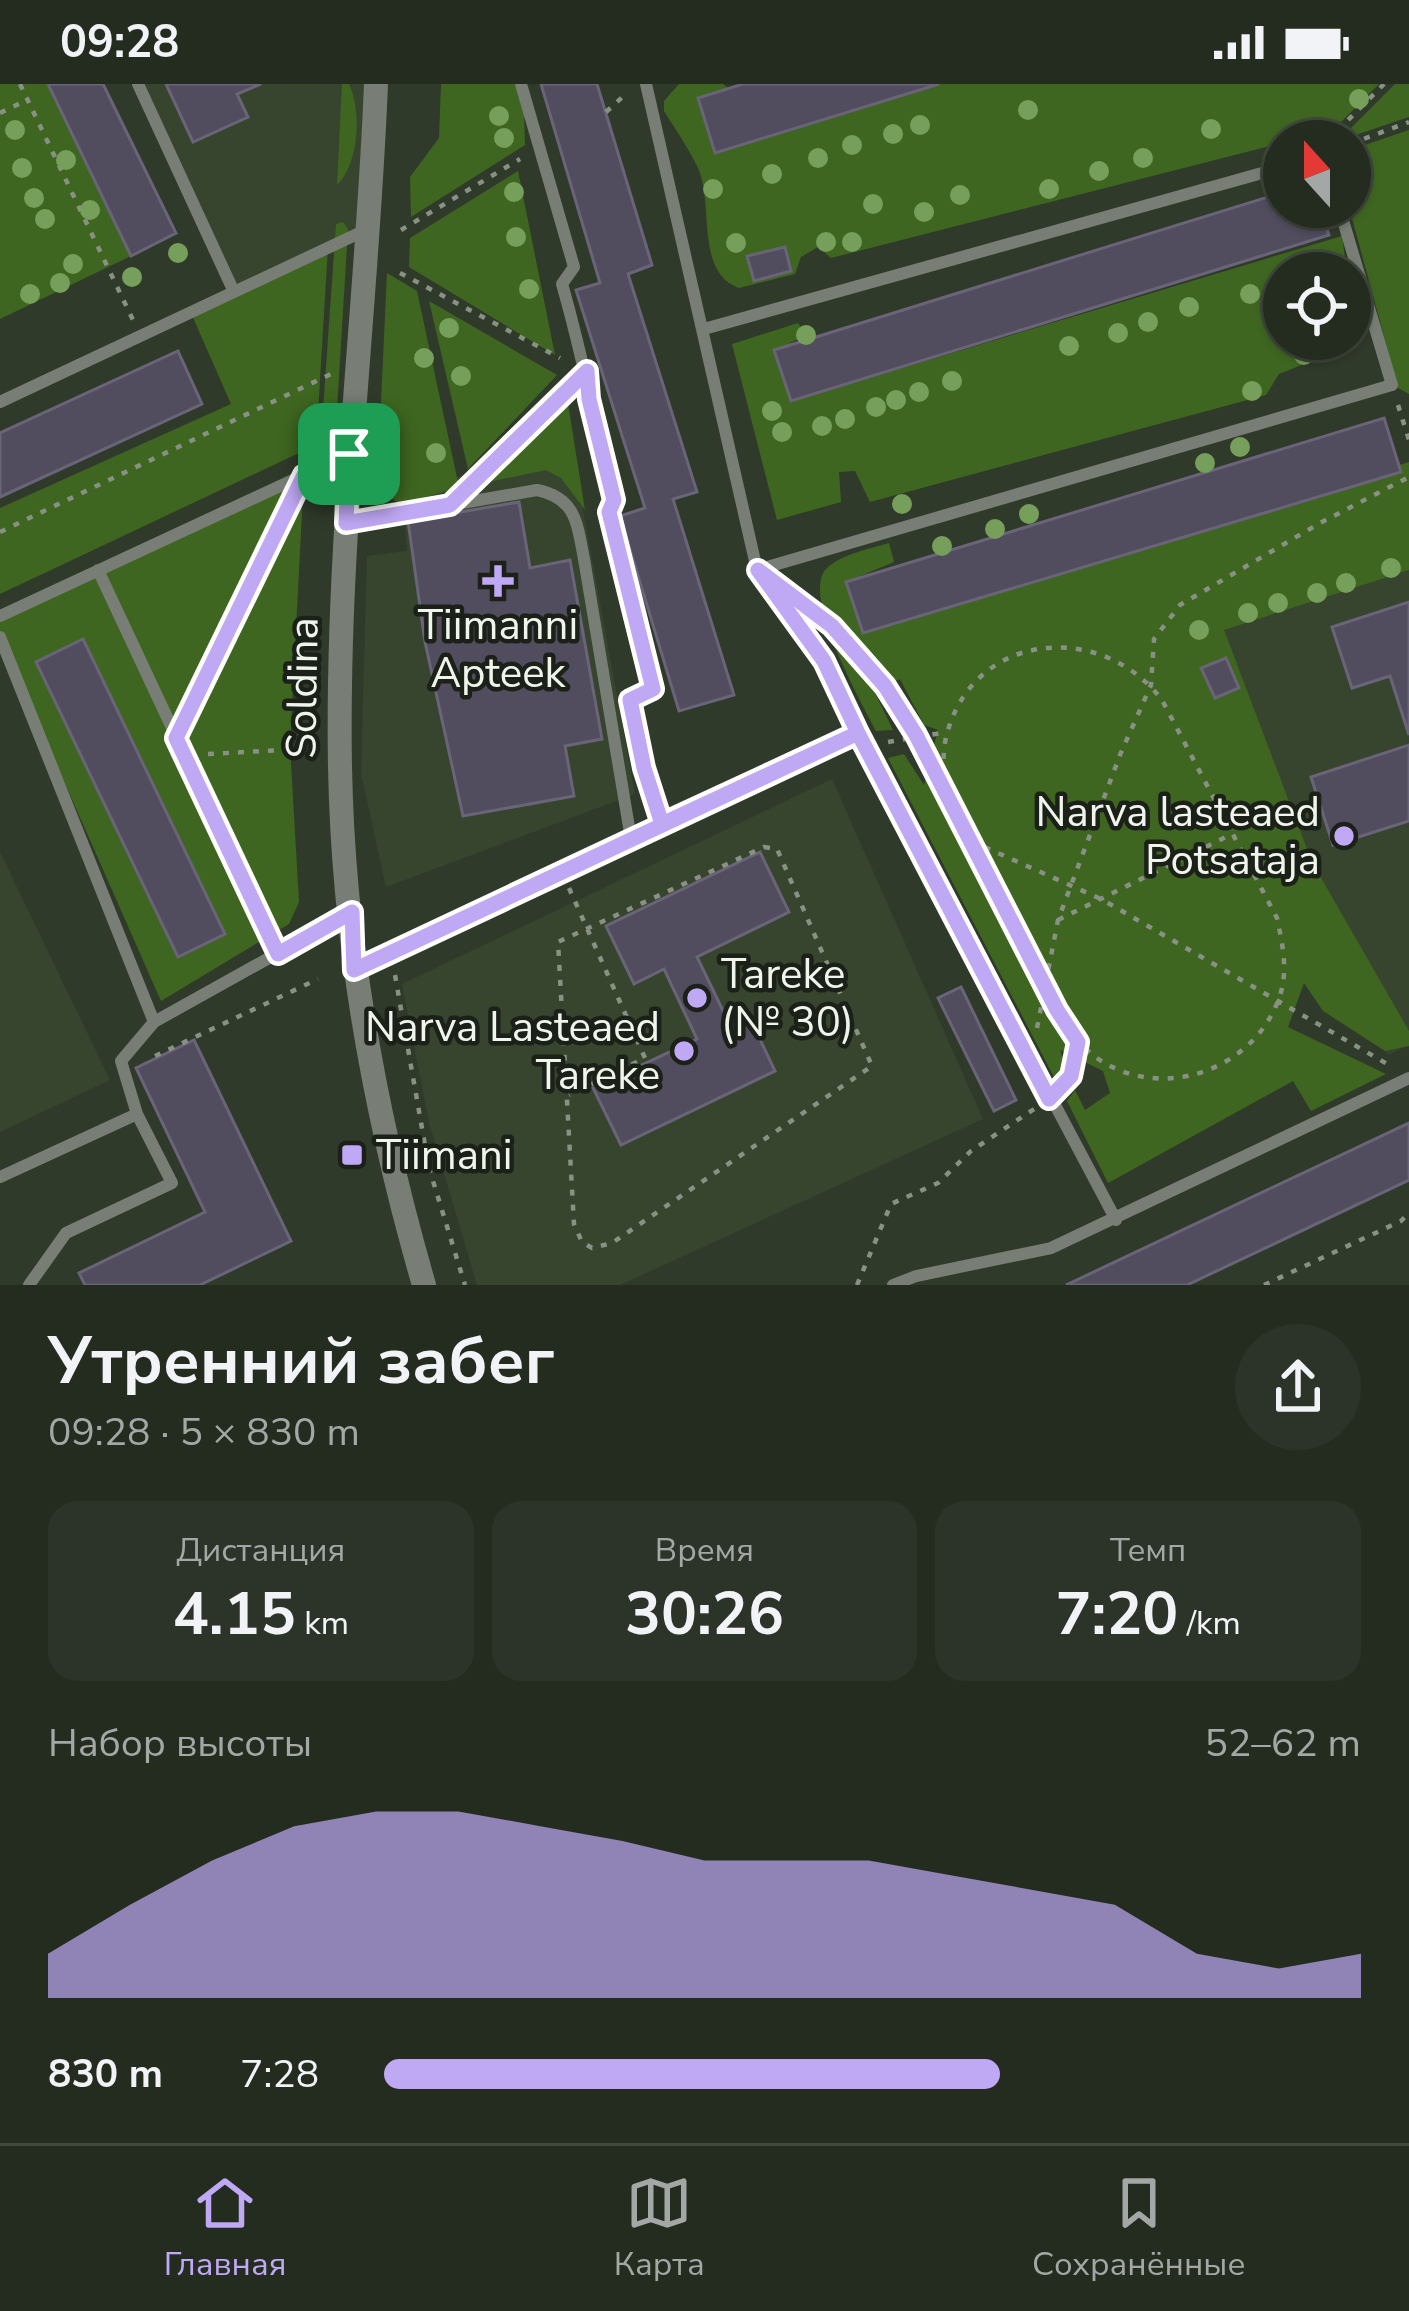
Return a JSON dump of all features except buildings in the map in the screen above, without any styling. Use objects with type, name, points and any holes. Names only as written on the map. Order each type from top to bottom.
[{"type":"street","name":"Soldina","points":[[376,84],[370,229],[349,454],[340,770],[354,970],[386,1149],[424,1285]]},
{"type":"lane","points":[[138,84],[234,292]]},
{"type":"lane","points":[[521,84],[574,267],[562,284],[587,371],[589,399],[614,500],[609,512],[653,689],[630,700],[662,824]]},
{"type":"lane","points":[[646,84],[758,570],[824,661],[1116,1220]]},
{"type":"lane","points":[[704,328],[1263,173]]},
{"type":"lane","points":[[758,570],[1392,385],[1345,228]]},
{"type":"lane","points":[[0,402],[370,229]]},
{"type":"lane","points":[[0,616],[349,454]]},
{"type":"lane","points":[[346,523],[537,490],[565,500],[584,559],[631,839]]},
{"type":"lane","points":[[98,570],[278,954]]},
{"type":"lane","points":[[0,637],[154,1022]]},
{"type":"lane","points":[[354,970],[858,733]]},
{"type":"lane","points":[[29,1285],[66,1233],[172,1183],[137,1114],[121,1061],[154,1022],[352,912]]},
{"type":"lane","points":[[893,1285],[1051,1248],[1409,1078]]},
{"type":"lane","points":[[0,1177],[137,1114]]},
{"type":"path","points":[[20,84],[141,336]]},
{"type":"path","points":[[606,112],[637,84]]},
{"type":"path","points":[[1348,120],[1384,84]]},
{"type":"path","points":[[0,113],[28,100]]},
{"type":"path","points":[[1371,136],[1409,122]]},
{"type":"path","points":[[401,230],[539,147]]},
{"type":"path","points":[[400,273],[587,371],[450,505]]},
{"type":"path","points":[[0,532],[358,362]]},
{"type":"path","points":[[1392,385],[1409,440]]},
{"type":"path","points":[[176,738],[304,475]]},
{"type":"path","points":[[1029,1060],[1058,920],[1151,685],[1154,639],[1180,605],[1409,477]]},
{"type":"path","points":[[813,612],[832,626],[885,686],[916,735],[946,795],[969,840],[1046,988],[1078,1042],[1111,1067],[1150,1079],[1191,1078],[1229,1062],[1260,1035],[1279,999],[1285,958],[1277,918],[1151,685],[1120,661],[1082,647],[1046,646],[1008,658],[986,673],[967,693],[947,732],[943,757],[946,795]]},
{"type":"path","points":[[866,747],[947,732]]},
{"type":"path","points":[[184,755],[301,749]]},
{"type":"path","points":[[1058,920],[1233,833]]},
{"type":"path","points":[[969,840],[1101,899],[1390,1066]]},
{"type":"path","points":[[764,847],[777,849],[872,1066],[612,1243],[592,1248],[581,1242],[574,1224],[567,1096],[558,942],[764,847]]},
{"type":"path","points":[[561,872],[645,1058],[567,1096]]},
{"type":"path","points":[[391,952],[429,1168],[465,1285]]},
{"type":"path","points":[[124,1071],[318,979]]},
{"type":"path","points":[[857,1285],[891,1204],[938,1183],[971,1151],[1049,1099],[1071,1076],[1078,1042]]},
{"type":"path","points":[[1264,1285],[1401,1221],[1409,1213]]},
{"type":"shaded area","points":[[138,84],[376,84],[370,229],[234,292]]},
{"type":"shaded area","points":[[570,439],[635,794],[386,887],[361,773],[367,556],[407,551],[403,495]]},
{"type":"shaded area","name":"Narva lasteaed Potsataja","points":[[1409,556],[1409,1045],[1388,1055],[1176,627]]},
{"type":"shaded area","name":"Narva Lasteaed Tareke","points":[[832,779],[983,1119],[620,1285],[477,1285],[429,1122],[402,984]]},
{"type":"shaded area","points":[[0,852],[110,1080],[0,1132]]},
{"type":"green space","points":[[0,84],[48,84],[131,256],[0,319]]},
{"type":"green space","points":[[342,84],[349,84],[353,95],[356,137],[350,164],[337,185]]},
{"type":"green space","points":[[441,84],[523,84],[525,145],[411,217],[410,177],[439,138]]},
{"type":"green space","points":[[679,84],[723,84],[729,89],[716,153],[939,84],[1379,84],[1343,120],[1263,120],[1263,148],[831,258],[818,247],[801,257],[795,274],[739,288],[716,268],[703,183],[664,111],[664,101]]},
{"type":"green space","points":[[1395,84],[1409,84],[1409,117],[1371,130],[1371,120],[1359,120]]},
{"type":"green space","points":[[1409,130],[1409,394],[1398,388],[1371,288],[1371,252],[1361,252],[1355,228],[1371,228],[1371,143]]},
{"type":"green space","points":[[518,171],[555,355],[409,267],[410,238]]},
{"type":"green space","points":[[343,222],[348,229],[336,426],[321,438],[336,224]]},
{"type":"green space","points":[[1342,236],[1344,252],[1289,252]]},
{"type":"green space","points":[[328,248],[316,445],[0,594],[0,508],[231,404],[191,313]]},
{"type":"green space","points":[[1263,260],[1263,360],[1314,360],[1279,374],[1266,395],[870,502],[855,471],[839,472],[841,502],[777,520],[732,344],[798,323],[806,335],[774,351],[792,401]]},
{"type":"green space","points":[[387,273],[417,291],[459,487],[401,505],[377,488]]},
{"type":"green space","points":[[429,301],[557,375],[468,469]]},
{"type":"green space","points":[[566,391],[585,510],[561,478],[546,470],[469,486]]},
{"type":"green space","points":[[1409,462],[1409,570],[1224,630],[1312,862],[1409,1031],[1409,1046],[1385,1051],[1323,1011],[1304,983],[1288,1027],[1386,1074],[1311,1111],[1293,1081],[1108,1183],[1067,1101],[1075,1090],[1085,1110],[1110,1093],[1103,1071],[1060,1050],[1067,1071],[1056,1081],[888,758],[904,754],[924,785],[938,730],[924,725],[900,679],[874,691],[893,730],[876,731],[835,647],[821,599],[821,580],[828,567],[841,559],[889,543],[894,562],[846,582],[863,633]]},
{"type":"green space","points":[[304,474],[290,746],[299,902],[289,924],[161,1001],[0,636],[0,616]]},
{"type":"place","name":"Tiimanni Apteek","points":[[498,581]]},
{"type":"place","name":"Narva lasteaed Potsataja","points":[[1344,836]]},
{"type":"place","name":"Tareke (№ 30)","points":[[697,998]]},
{"type":"place","name":"Narva Lasteaed Tareke","points":[[684,1051]]},
{"type":"place","name":"Tiimani","points":[[352,1155]]},
{"type":"route","points":[[349,454],[304,475],[176,738],[278,954],[352,912],[354,970],[858,733],[1049,1099],[1071,1076],[1078,1042],[1057,1010],[916,735],[885,686],[832,626],[758,570],[824,661],[858,733],[662,824],[630,700],[653,689],[609,512],[614,500],[589,399],[587,371],[450,505],[346,523],[349,454]]}]
